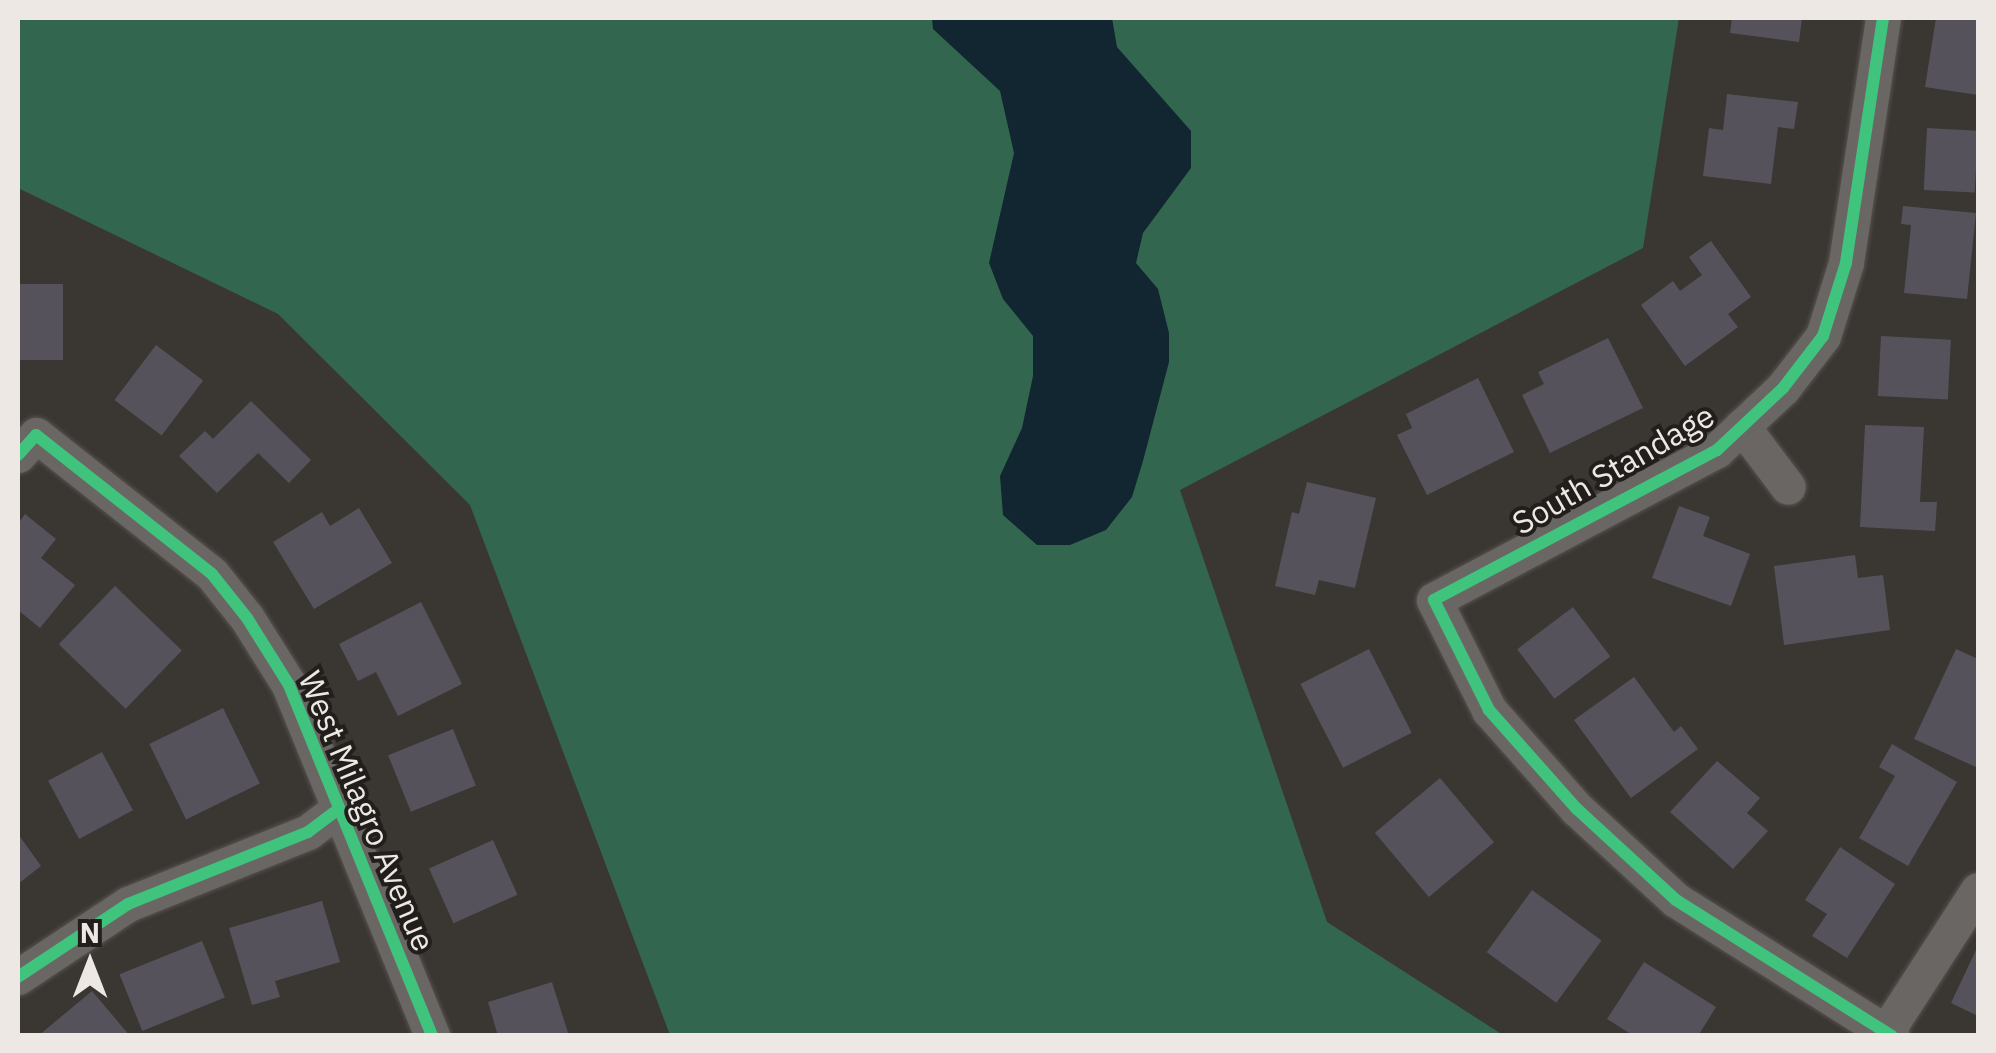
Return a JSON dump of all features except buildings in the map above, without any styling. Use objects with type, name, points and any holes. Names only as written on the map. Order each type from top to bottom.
[{"type":"street","name":"South Standage","points":[[1883,18],[1846,263],[1824,336],[1717,450],[1434,600],[1489,710],[1577,809],[1676,900],[1889,1034]]},
{"type":"street","name":"South Standage","points":[[1742,426],[1788,487]]},
{"type":"street","name":"West Milagro Avenue","points":[[18,455],[36,435],[212,574],[289,685],[336,811],[432,1036]]},
{"type":"street","points":[[18,977],[128,904],[308,832],[336,811]]},
{"type":"street","points":[[1889,1034],[1978,890]]},
{"type":"green space","points":[[18,18],[1679,18],[1643,248],[1180,490],[1327,922],[1503,1035],[670,1035],[470,505],[278,314],[18,188]]},
{"type":"water","points":[[932,18],[1112,18],[1117,47],[1191,131],[1191,168],[1143,233],[1136,263],[1158,289],[1169,333],[1169,362],[1143,461],[1132,497],[1106,530],[1070,545],[1037,545],[1003,515],[1000,476],[1022,428],[1033,376],[1033,336],[1003,299],[989,263],[1014,153],[1000,91],[933,29]]},
{"type":"cycle path","points":[[1883,18],[1846,263],[1823,336],[1783,388],[1717,450],[1434,600],[1489,710],[1577,809],[1676,900],[1892,1036]]},
{"type":"cycle path","points":[[18,455],[36,435],[212,574],[247,618],[289,685],[432,1036]]},
{"type":"cycle path","points":[[18,977],[128,904],[308,832],[336,811]]}]
